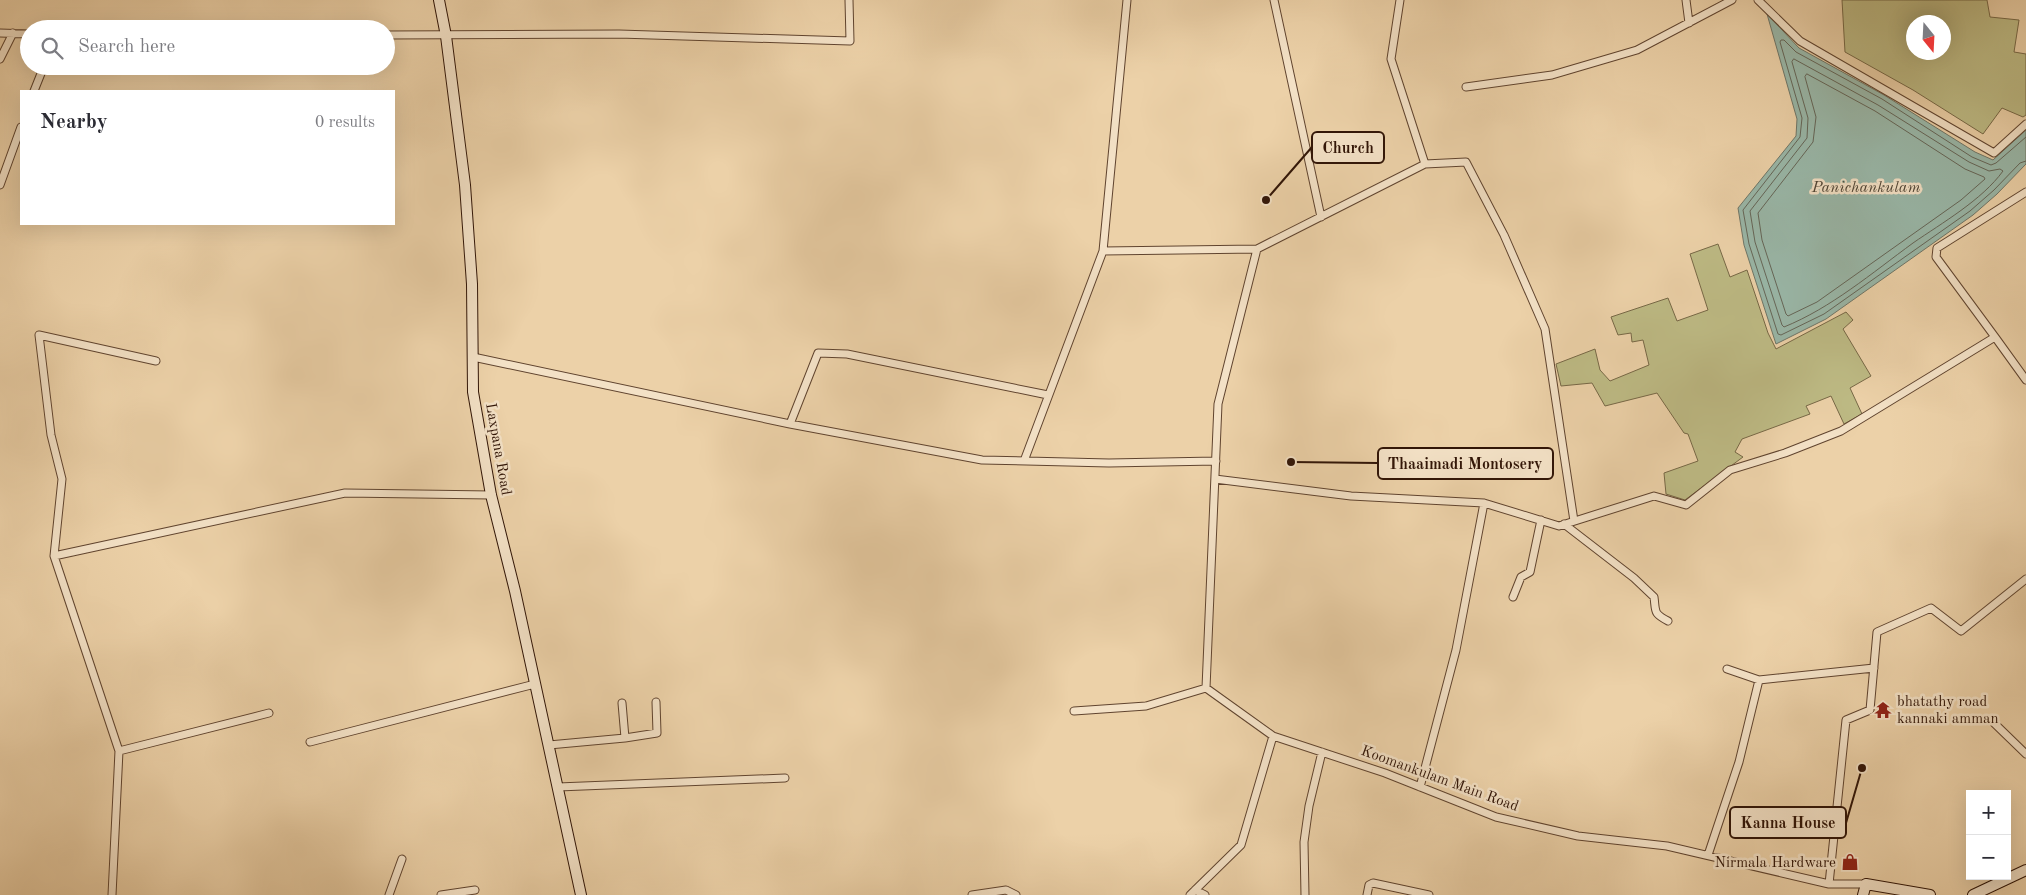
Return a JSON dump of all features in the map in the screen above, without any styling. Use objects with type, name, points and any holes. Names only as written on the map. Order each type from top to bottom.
[{"type":"street","name":"Laxpana Road","points":[[439,0],[446,36],[465,185],[472,284],[473,392],[491,495],[515,590],[581,895]]},
{"type":"street","points":[[395,36],[619,34],[850,41],[849,0]]},
{"type":"street","points":[[1024,461],[1103,250],[1127,0]]},
{"type":"street","points":[[1274,0],[1321,217]]},
{"type":"street","points":[[1400,0],[1391,59],[1425,164]]},
{"type":"street","points":[[1686,0],[1689,23]]},
{"type":"street","points":[[1466,87],[1562,72],[1637,50],[1732,0]]},
{"type":"street","points":[[1758,0],[1800,41],[1994,153],[2026,124]]},
{"type":"street","points":[[0,33],[20,33]]},
{"type":"street","points":[[0,59],[13,33]]},
{"type":"street","points":[[34,90],[40,75]]},
{"type":"street","points":[[0,185],[20,130]]},
{"type":"street","points":[[1103,250],[1257,249],[1425,164],[1466,162],[1504,235],[1545,329],[1574,521]]},
{"type":"street","points":[[2026,192],[1937,248],[1936,251],[1936,257],[2026,380]]},
{"type":"street","points":[[1074,711],[1146,706],[1206,688],[1218,404],[1257,249]]},
{"type":"street","points":[[112,895],[119,751],[54,556],[62,479],[51,435],[39,335],[156,361]]},
{"type":"street","points":[[1215,479],[1351,496],[1484,503],[1559,526],[1654,496],[1686,504],[1730,470],[1785,453],[1841,431],[1995,337]]},
{"type":"street","points":[[790,424],[818,353],[847,354],[1048,395]]},
{"type":"street","points":[[474,357],[790,424],[982,460],[1109,463],[1216,461]]},
{"type":"street","points":[[54,556],[345,493],[491,495]]},
{"type":"street","points":[[1420,787],[1456,650],[1484,503]]},
{"type":"street","points":[[1513,597],[1521,577],[1530,572],[1541,520]]},
{"type":"street","points":[[1564,524],[1654,596],[1657,615],[1668,621]]},
{"type":"street","points":[[1829,884],[1846,720],[1870,710],[1877,632],[1931,608],[1961,631],[2026,579]]},
{"type":"street","points":[[1727,669],[1759,680],[1874,668]]},
{"type":"street","points":[[1708,855],[1739,762],[1759,680]]},
{"type":"street","points":[[310,742],[535,684]]},
{"type":"street","name":"Koomankulam Main Road","points":[[1206,688],[1273,736],[1385,773],[1496,818],[1578,836],[1667,846],[1829,884],[1866,884],[1930,895]]},
{"type":"street","points":[[549,745],[657,733],[656,702]]},
{"type":"street","points":[[622,703],[625,738]]},
{"type":"street","points":[[119,751],[269,713]]},
{"type":"street","points":[[1994,723],[2026,754]]},
{"type":"street","points":[[1192,892],[1241,844],[1273,736]]},
{"type":"street","points":[[1305,895],[1304,842],[1309,806],[1322,752]]},
{"type":"street","points":[[558,787],[785,778]]},
{"type":"street","points":[[389,895],[402,859]]},
{"type":"street","points":[[1974,895],[2026,870]]},
{"type":"street","points":[[1366,895],[1369,885],[1374,883],[1429,895]]},
{"type":"street","points":[[1863,895],[1866,884]]},
{"type":"street","points":[[441,895],[475,890]]},
{"type":"street","points":[[972,895],[1006,890],[1016,895]]},
{"type":"street","points":[[1192,892],[1205,895]]},
{"type":"shaded area","points":[[1842,0],[1987,0],[1990,17],[2019,20],[2014,52],[2026,54],[2026,115],[2023,117],[2002,108],[1983,134],[1913,90],[1845,52]]},
{"type":"shaded area","points":[[1718,244],[1730,277],[1747,270],[1768,333],[1776,349],[1846,312],[1853,320],[1843,329],[1871,376],[1850,388],[1862,414],[1844,424],[1831,396],[1806,406],[1810,414],[1742,439],[1735,452],[1743,457],[1685,500],[1666,494],[1664,473],[1698,461],[1688,434],[1684,433],[1657,393],[1605,406],[1592,383],[1561,386],[1556,364],[1595,349],[1600,370],[1610,381],[1649,365],[1643,340],[1632,342],[1631,333],[1618,335],[1611,317],[1668,298],[1677,321],[1708,310],[1690,254]]},
{"type":"water","name":"Panichankulam","points":[[1767,14],[1799,48],[1884,95],[1975,152],[1993,160],[2026,130],[2026,164],[1997,194],[1973,215],[1826,319],[1776,344],[1744,245],[1738,208],[1796,136],[1797,119]]},
{"type":"place","name":"Church","points":[[1266,200]]},
{"type":"place","name":"Thaaimadi Montosery","points":[[1291,462]]},
{"type":"place","name":"bhatathy road kannaki amman","points":[[1883,710]]},
{"type":"place","name":"Kanna House","points":[[1862,768]]},
{"type":"place","name":"Nirmala Hardware","points":[[1850,862]]}]
